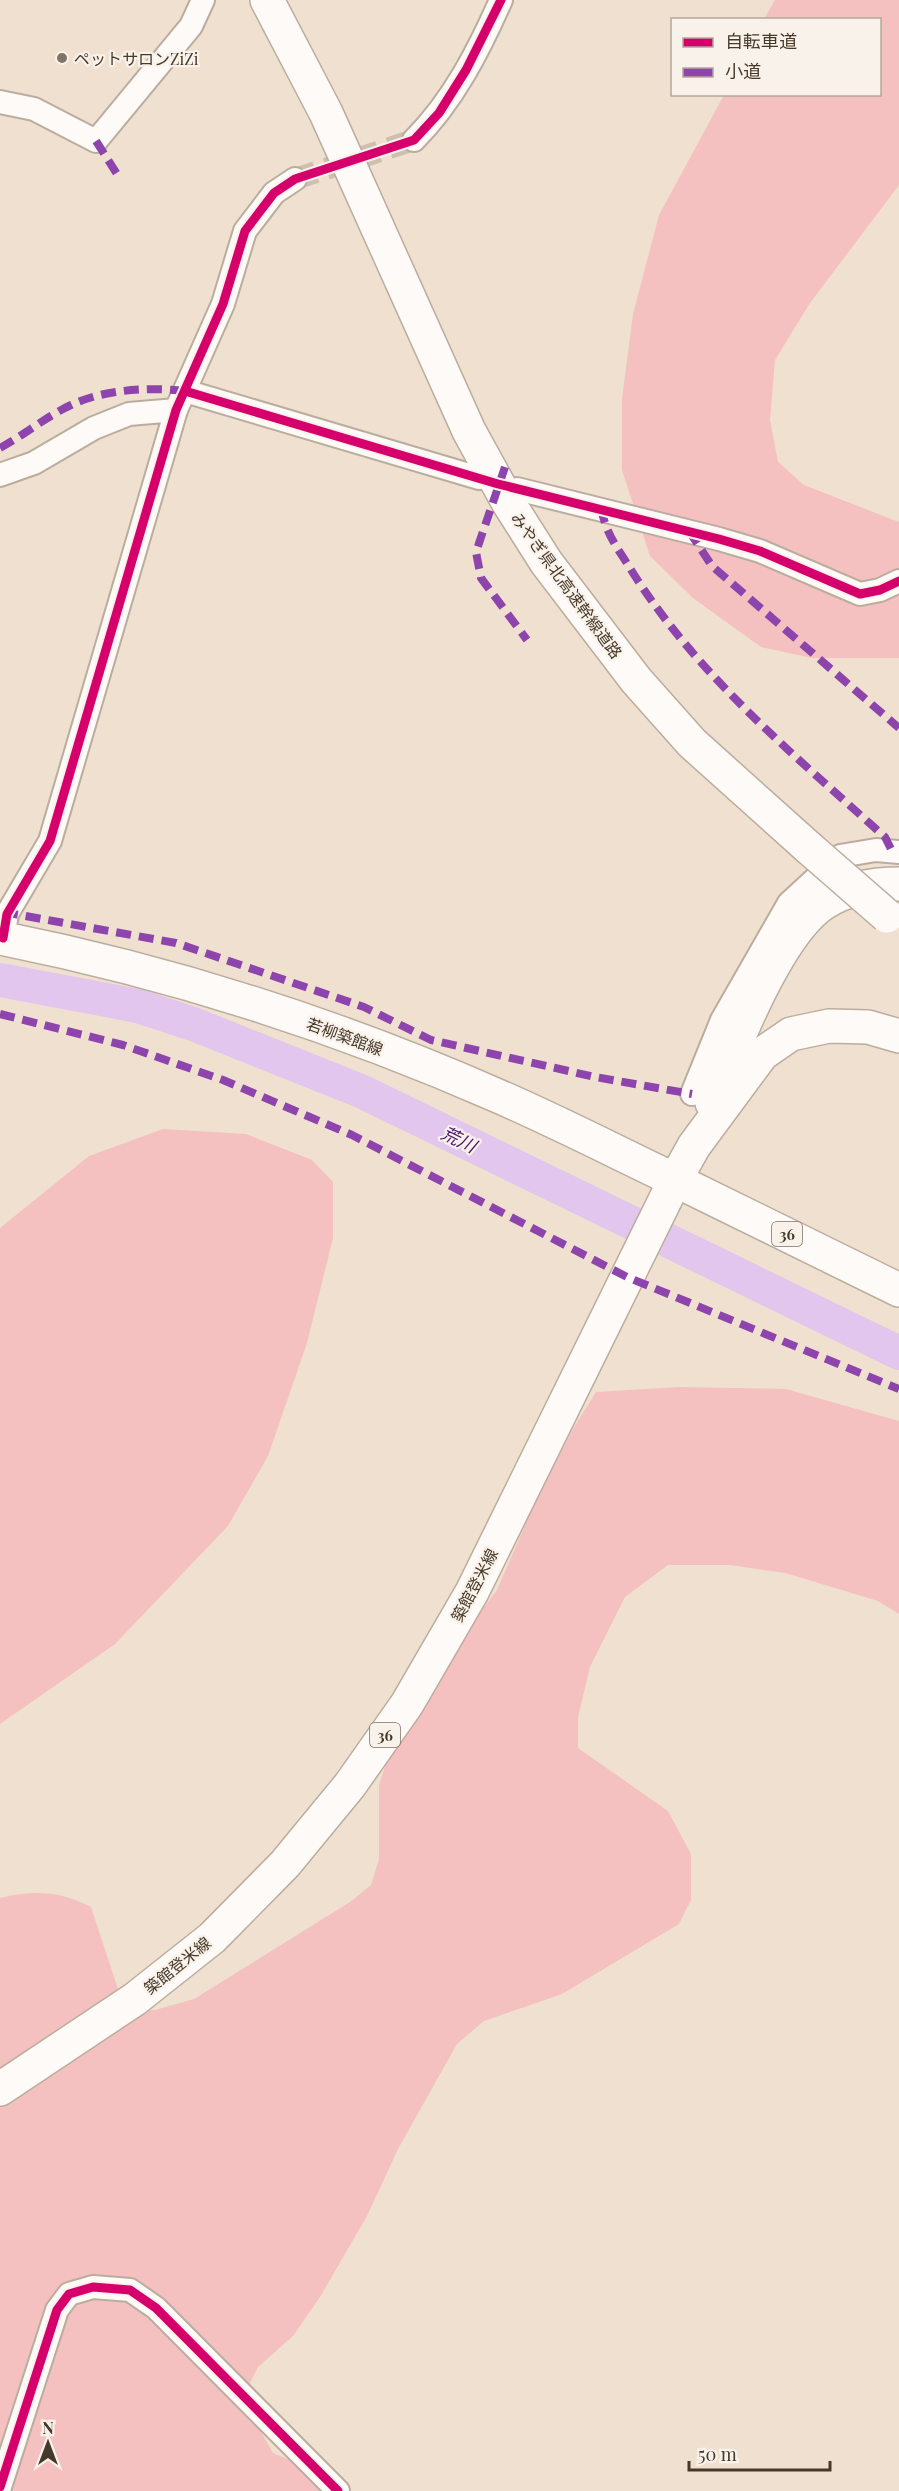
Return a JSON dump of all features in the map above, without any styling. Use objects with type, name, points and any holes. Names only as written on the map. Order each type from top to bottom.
[{"type":"main road","name":"みやぎ県北高速幹線道路","points":[[267,0],[326,113],[469,431],[527,532],[589,621],[678,727],[749,796],[893,921]]},
{"type":"main road","points":[[694,1146],[739,1034],[782,952],[800,926],[823,904],[844,893],[877,884],[899,884]]},
{"type":"main road","name":"若柳築館線","points":[[1,938],[80,955],[260,1006],[358,1040],[499,1096],[669,1191]]},
{"type":"main road","points":[[694,1146],[762,1054],[791,1034],[839,1026],[868,1027],[899,1036]]},
{"type":"main road","name":"築館登米線","points":[[0,2089],[135,1999],[212,1938],[285,1864],[350,1785],[407,1704],[472,1592],[669,1191],[694,1146]]},
{"type":"main road","name":"36","points":[[669,1191],[899,1290]]},
{"type":"street","points":[[0,102],[34,109],[62,120],[96,141],[190,26],[203,0]]},
{"type":"street","points":[[414,140],[439,113],[466,70],[501,0]]},
{"type":"street","points":[[1,938],[8,914],[50,841],[180,401],[223,304],[245,231],[274,193],[295,179]]},
{"type":"street","points":[[0,475],[34,463],[94,428],[129,414],[180,401],[479,478]]},
{"type":"street","points":[[517,489],[601,508],[750,548],[860,594],[880,590],[899,581]]},
{"type":"street","points":[[692,1094],[722,1020],[789,903],[840,856],[876,850],[899,852]]},
{"type":"street","points":[[0,2487],[57,2310],[69,2294],[93,2287],[112,2287],[129,2290],[156,2308],[338,2491]]},
{"type":"shaded area","points":[[775,0],[899,0],[899,185],[810,303],[775,360],[770,420],[778,462],[804,485],[899,522],[899,658],[812,658],[761,647],[693,598],[650,556],[622,470],[622,399],[633,314],[659,215],[723,96],[881,96],[881,18],[765,18]]},
{"type":"shaded area","points":[[163,1129],[246,1134],[312,1160],[333,1182],[333,1238],[307,1343],[268,1456],[228,1526],[115,1644],[0,1724],[0,1228],[89,1156]]},
{"type":"shaded area","points":[[679,1387],[786,1389],[899,1421],[899,1614],[878,1601],[785,1573],[730,1565],[668,1565],[625,1597],[590,1667],[578,1717],[578,1748],[668,1811],[691,1854],[691,1900],[679,1924],[562,1994],[484,2021],[457,2044],[398,2149],[367,2216],[320,2297],[293,2336],[258,2367],[250,2383],[250,2402],[258,2426],[273,2453],[328,2476],[344,2491],[0,2491],[0,1898],[36,1893],[58,1895],[91,1907],[121,1998],[136,2010],[155,2010],[194,1999],[350,1902],[371,1885],[379,1859],[379,1785],[391,1748],[462,1636],[497,1590],[536,1500],[574,1427],[596,1392]]},
{"type":"waterway","name":"荒川","points":[[0,980],[138,1006],[193,1024],[363,1092],[899,1353]]},
{"type":"tunnel","points":[[295,179],[414,140]]},
{"type":"marked path","points":[[96,141],[117,174]]},
{"type":"marked path","points":[[0,448],[53,415],[84,400],[127,390],[185,391]]},
{"type":"marked path","points":[[505,467],[476,552],[481,578],[527,640]]},
{"type":"marked path","points":[[601,508],[606,527],[618,549],[659,611],[687,647],[783,745],[885,837],[892,851]]},
{"type":"marked path","points":[[689,531],[712,566],[899,728]]},
{"type":"marked path","points":[[3,912],[176,943],[364,1007],[431,1040],[595,1077],[692,1094]]},
{"type":"marked path","points":[[0,1014],[123,1045],[223,1080],[352,1135],[627,1277],[899,1389]]},
{"type":"cycle path","points":[[3,938],[7,914],[50,841],[176,410],[223,304],[245,231],[274,193],[295,179],[414,140],[439,113],[466,70],[501,0]]},
{"type":"cycle path","points":[[185,391],[498,484],[760,551],[860,594],[880,590],[899,581]]},
{"type":"cycle path","points":[[0,2487],[57,2310],[69,2294],[93,2287],[130,2290],[156,2308],[338,2491]]},
{"type":"place","name":"ペットサロンZiZi","points":[[62,58]]}]
